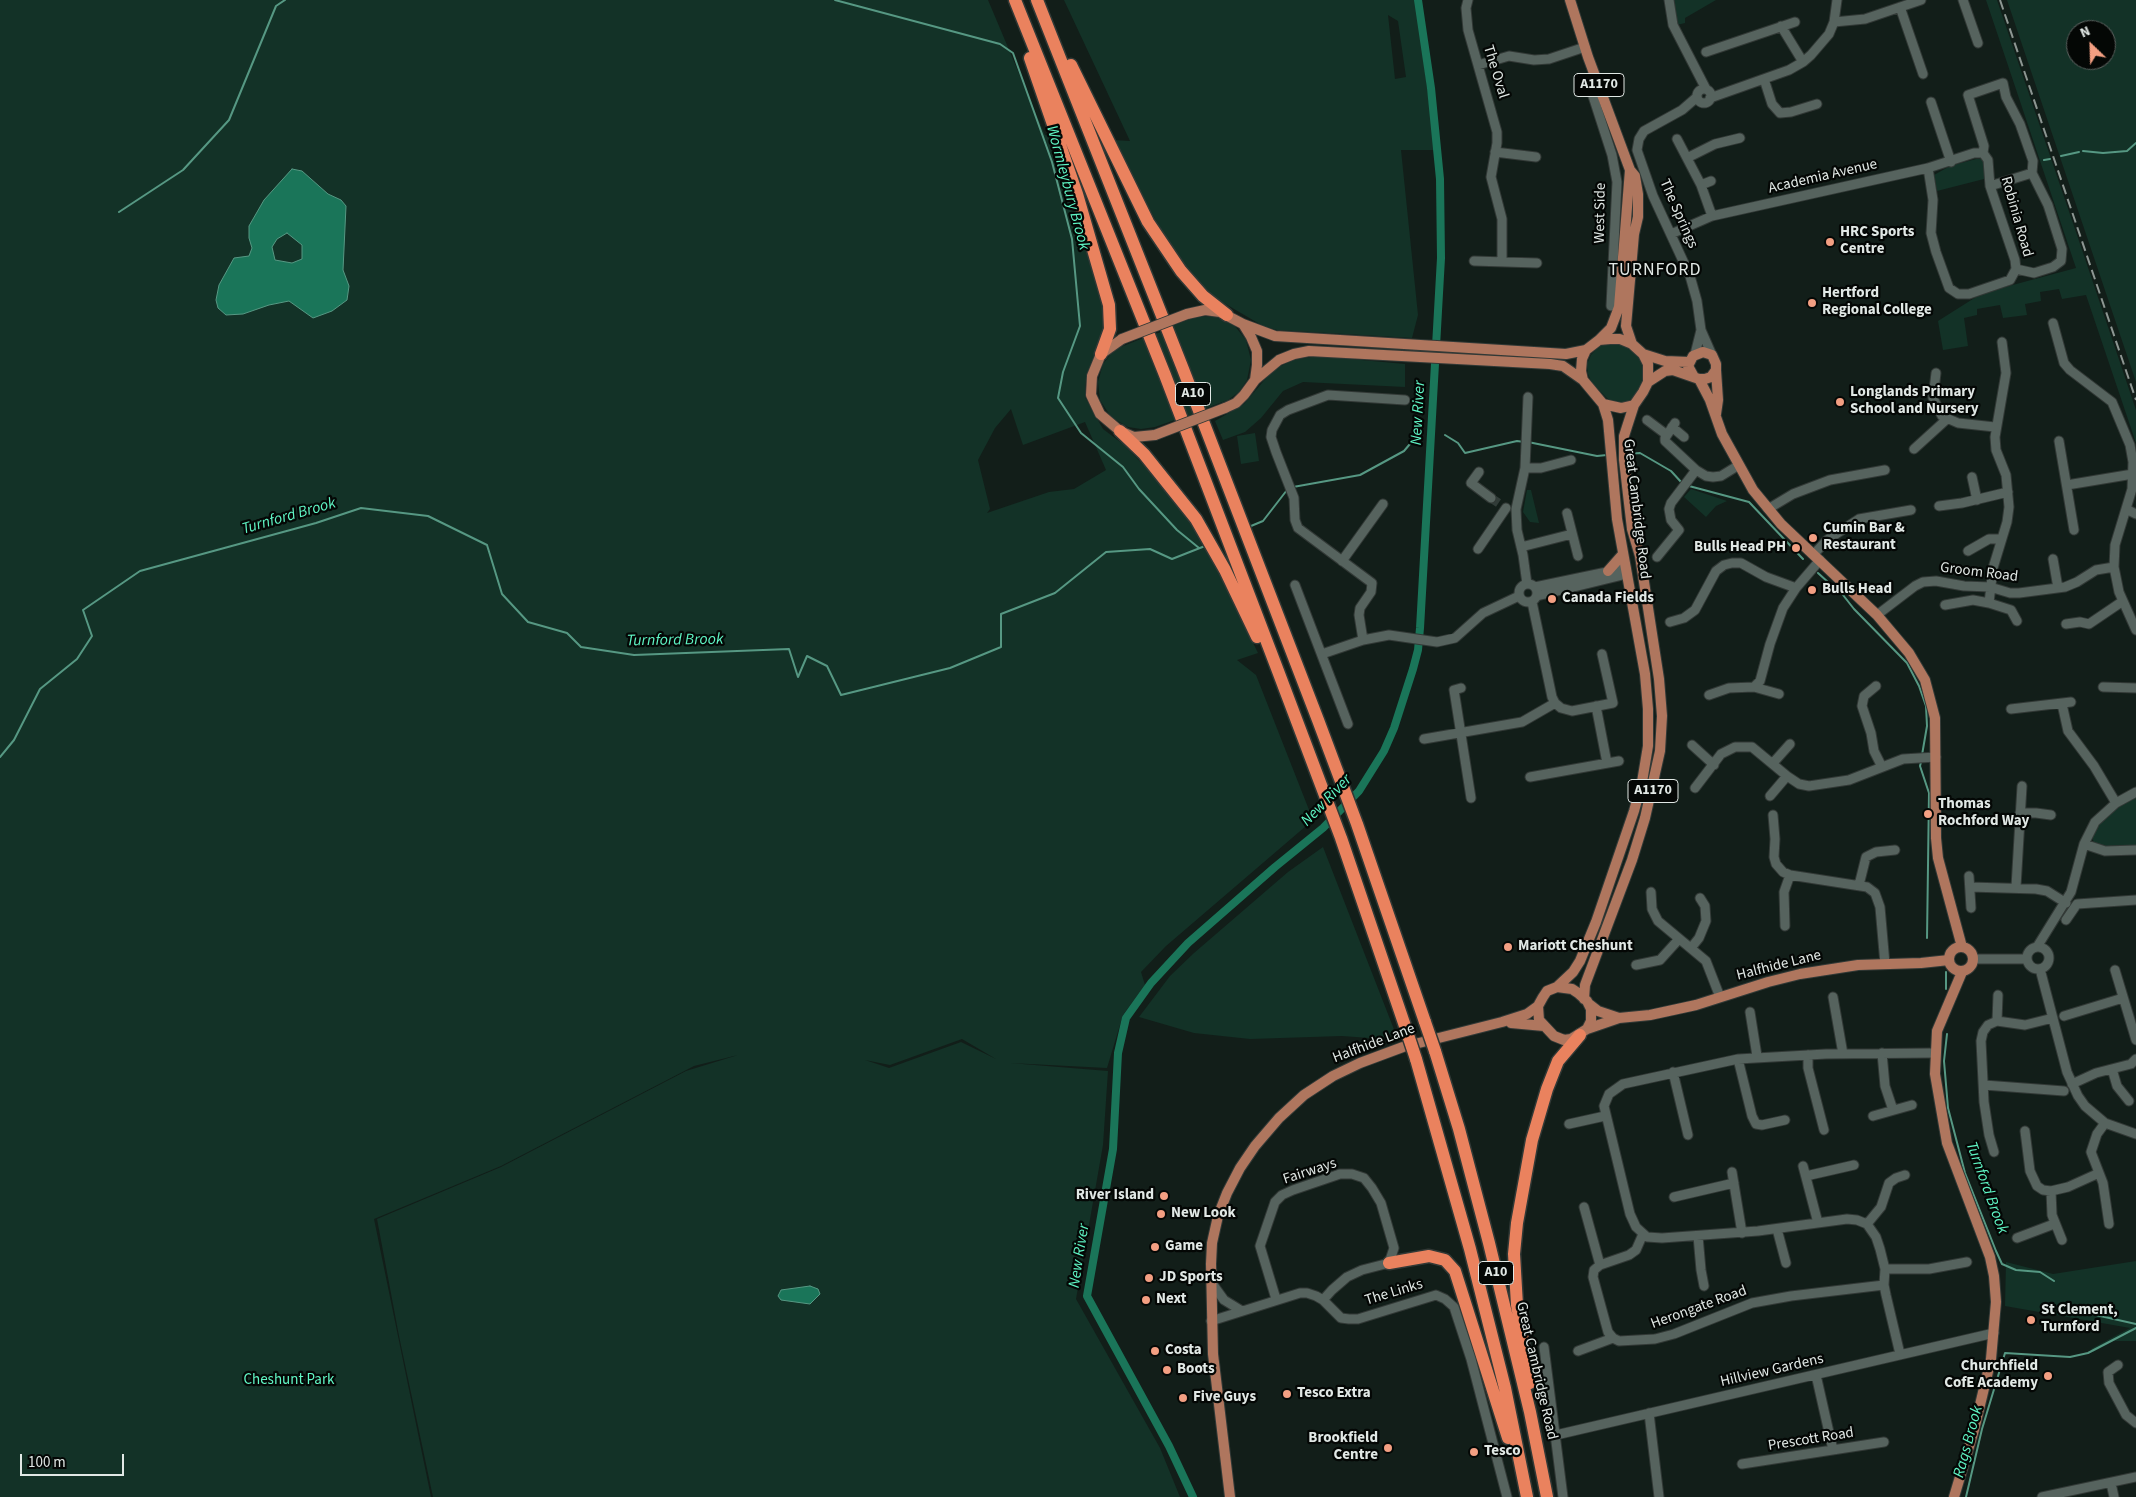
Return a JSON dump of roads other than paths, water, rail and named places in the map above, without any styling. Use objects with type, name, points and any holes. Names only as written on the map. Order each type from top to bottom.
[{"type":"highway","points":[[1013,0],[1017,25],[1063,151],[1109,305],[1110,329],[1101,354]]},
{"type":"highway","name":"A10","points":[[1013,0],[1154,348],[1341,838],[1416,1059],[1470,1249],[1505,1388],[1527,1497]]},
{"type":"highway","name":"A10","points":[[1037,0],[1055,43]]},
{"type":"highway","points":[[1055,43],[1071,65],[1148,222],[1181,271],[1210,303],[1227,314]]},
{"type":"highway","name":"Great Cambridge Road","points":[[1055,43],[1234,500],[1344,789],[1425,1022],[1459,1129],[1479,1205],[1530,1412],[1547,1497]]},
{"type":"highway","points":[[1120,431],[1149,460],[1196,519],[1225,570],[1265,655],[1278,671]]},
{"type":"highway","points":[[1530,1412],[1531,1388],[1517,1306],[1514,1254],[1517,1223],[1532,1140],[1546,1089],[1558,1061],[1584,1032]]},
{"type":"highway","points":[[1389,1263],[1429,1256],[1445,1260],[1455,1271],[1508,1438],[1519,1462]]},
{"type":"main road","name":"A1170","points":[[1570,0],[1630,170],[1635,176],[1638,194],[1638,217],[1634,234],[1626,326],[1632,344]]},
{"type":"main road","name":"A1170","points":[[1599,340],[1611,328],[1618,313],[1621,222],[1630,170]]},
{"type":"main road","points":[[1621,222],[1631,226],[1634,234]]},
{"type":"main road","points":[[1101,354],[1122,339],[1187,314],[1204,310],[1227,314],[1243,324],[1275,336],[1566,354],[1586,350],[1599,340],[1620,339],[1632,344],[1643,354],[1648,364],[1648,382]]},
{"type":"main road","points":[[1243,324],[1252,337],[1257,351],[1258,365],[1255,380]]},
{"type":"main road","points":[[1586,350],[1581,365],[1583,380],[1603,404],[1621,408],[1634,405],[1648,382],[1665,371],[1673,370],[1699,380],[1705,380],[1711,378],[1716,370]]},
{"type":"main road","name":"A10","points":[[1101,354],[1092,376],[1091,395],[1100,414],[1120,431],[1134,436],[1155,435],[1226,408],[1236,403],[1255,380],[1279,360],[1309,351],[1550,364],[1563,366],[1583,380]]},
{"type":"main road","points":[[1643,354],[1665,360],[1692,358],[1703,352],[1712,355],[1716,364],[1718,400],[1716,414]]},
{"type":"main road","points":[[1692,358],[1689,370],[1699,380],[1716,414],[1722,434],[1754,490],[1787,530],[1877,616],[1909,653],[1925,680],[1935,718],[1935,818],[1938,858],[1962,947]]},
{"type":"main road","name":"Great Cambridge Road","points":[[1557,987],[1573,972],[1586,947],[1634,812],[1646,764],[1648,730],[1647,692],[1628,571],[1617,519],[1608,420],[1603,404]]},
{"type":"main road","name":"Great Cambridge Road","points":[[1586,1001],[1585,985],[1632,860],[1645,818],[1660,751],[1662,716],[1659,679],[1640,556],[1635,544],[1624,460],[1627,425],[1634,405]]},
{"type":"main road","points":[[1635,544],[1635,560],[1628,571],[1642,574]]},
{"type":"main road","points":[[1608,571],[1623,554]]},
{"type":"main road","points":[[1954,1497],[1982,1399],[1994,1333],[1996,1292],[1990,1257],[1947,1143],[1938,1093],[1934,1053],[1937,1031],[1962,972],[1969,969],[1974,958],[1971,952],[1962,947],[1954,949],[1949,960],[1951,967],[1962,972]]},
{"type":"main road","name":"Halfhide Lane","points":[[1584,1032],[1619,1018],[1670,1012],[1800,974],[1840,967],[1949,960]]},
{"type":"main road","points":[[1557,987],[1572,989],[1586,1001],[1592,1015],[1584,1032],[1571,1039],[1559,1039],[1540,1020],[1538,1006],[1548,991],[1557,987]]},
{"type":"main road","name":"Halfhide Lane","points":[[1586,1001],[1598,1011],[1619,1018]]},
{"type":"main road","name":"Halfhide Lane","points":[[1230,1497],[1213,1354],[1211,1321],[1212,1243],[1218,1216],[1227,1193],[1255,1146],[1279,1118],[1304,1095],[1333,1076],[1381,1055],[1444,1035],[1502,1022],[1527,1014],[1538,1006]]},
{"type":"main road","name":"Halfhide Lane","points":[[1502,1022],[1544,1026]]},
{"type":"street","name":"The Oval","points":[[1468,0],[1466,8],[1468,30],[1497,132],[1491,177],[1502,219],[1502,262]]},
{"type":"street","points":[[1669,0],[1673,26],[1695,65],[1700,78],[1698,86],[1704,95],[1723,93],[1789,70],[1803,62],[1822,43],[1834,22],[1837,0]]},
{"type":"street","points":[[1834,22],[1866,19],[1921,0]]},
{"type":"street","points":[[1963,0],[1978,43]]},
{"type":"street","points":[[1900,7],[1923,74]]},
{"type":"street","points":[[1706,52],[1795,22]]},
{"type":"street","points":[[1782,26],[1803,62]]},
{"type":"street","points":[[1478,65],[1509,56],[1534,60],[1549,59],[1585,47]]},
{"type":"street","points":[[1764,78],[1772,104],[1780,113],[1791,112],[1817,104]]},
{"type":"street","name":"Robinia Road","points":[[1928,168],[1933,200],[1931,232],[1949,288],[1958,294],[1969,294],[2010,280],[2016,269],[2015,260],[1990,186],[1988,160],[1983,153],[1984,146],[1968,95],[2003,83],[2006,97],[2020,124],[2034,161],[2032,173]]},
{"type":"street","name":"West Side","points":[[1592,93],[1612,155],[1621,222],[1611,306]]},
{"type":"street","name":"The Springs","points":[[1704,95],[1644,131],[1637,145],[1638,155],[1648,183],[1690,276],[1702,330],[1712,355]]},
{"type":"street","points":[[1932,102],[1950,162]]},
{"type":"street","points":[[1688,158],[1715,144],[1740,138]]},
{"type":"street","points":[[1678,139],[1700,185],[1712,216]]},
{"type":"street","points":[[1495,152],[1536,157]]},
{"type":"street","name":"Academia Avenue","points":[[1671,234],[1712,216],[1928,168],[1974,153],[1983,153]]},
{"type":"street","points":[[1990,186],[2032,173],[2042,197],[2046,200],[2057,228],[2062,258],[2058,264],[2030,273],[2016,269]]},
{"type":"street","points":[[1700,185],[1711,180]]},
{"type":"street","points":[[1474,261],[1537,263]]},
{"type":"street","points":[[2053,323],[2064,363],[2070,370],[2104,394],[2115,407],[2130,445],[2133,474],[2132,489],[2115,544],[2114,567],[2117,584],[2123,601],[2133,618],[2136,630]]},
{"type":"street","points":[[1692,358],[1702,330]]},
{"type":"street","points":[[1989,603],[1993,568],[2008,512],[2006,475],[1996,450],[1995,427],[2006,373],[2002,342]]},
{"type":"street","points":[[1936,373],[1933,388],[1934,402],[1938,411],[1947,419],[1965,424],[1995,427]]},
{"type":"street","points":[[1363,640],[1359,615],[1360,608],[1372,592],[1373,585],[1368,579],[1298,528],[1295,520],[1295,503],[1272,437],[1274,422],[1280,415],[1306,402],[1328,395],[1405,400]]},
{"type":"street","points":[[1478,549],[1507,507],[1525,468],[1528,397]]},
{"type":"street","points":[[1914,449],[1947,419]]},
{"type":"street","points":[[1647,420],[1671,429],[1684,437]]},
{"type":"street","points":[[1671,429],[1665,441],[1670,448],[1706,476],[1721,476],[1738,465]]},
{"type":"street","points":[[2059,441],[2074,530]]},
{"type":"street","points":[[1525,468],[1541,468],[1571,460]]},
{"type":"street","points":[[1657,557],[1679,530],[1673,524],[1669,508],[1672,501],[1696,470]]},
{"type":"street","points":[[1768,509],[1793,494],[1830,480],[1885,470]]},
{"type":"street","points":[[1479,472],[1471,482],[1491,498]]},
{"type":"street","points":[[2067,485],[2133,474]]},
{"type":"street","points":[[1972,477],[1977,500]]},
{"type":"street","points":[[1939,506],[1977,500],[2008,492]]},
{"type":"street","points":[[1342,561],[1383,504]]},
{"type":"street","points":[[1507,507],[1517,530],[1533,592],[1555,703],[1568,711],[1613,703],[1602,654]]},
{"type":"street","points":[[2126,509],[2136,514]]},
{"type":"street","points":[[1754,687],[1760,681],[1770,644],[1783,608],[1828,540],[1859,519],[1911,510]]},
{"type":"street","points":[[1567,513],[1578,556]]},
{"type":"street","points":[[1521,547],[1572,534]]},
{"type":"street","points":[[1968,551],[1989,539],[2001,539]]},
{"type":"street","points":[[2053,559],[2058,588]]},
{"type":"street","points":[[1670,622],[1684,618],[1695,610],[1716,571],[1724,565],[1732,563],[1744,565],[1766,577],[1796,588]]},
{"type":"street","name":"Groom Road","points":[[1877,616],[1915,586],[1923,582],[1936,581],[1964,586],[1990,587],[2010,593],[2058,588],[2077,582],[2096,570],[2114,567]]},
{"type":"street","points":[[1519,596],[1525,602],[1533,592],[1608,571],[1628,571]]},
{"type":"street","points":[[1519,596],[1520,588],[1533,592],[1628,571]]},
{"type":"street","points":[[1295,585],[1348,724]]},
{"type":"street","points":[[1322,654],[1363,640],[1389,636],[1437,642],[1455,638],[1483,613],[1519,596]]},
{"type":"street","points":[[1945,605],[1973,600],[1989,603],[2011,610],[2017,621]]},
{"type":"street","points":[[2066,624],[2080,622],[2089,624],[2123,601]]},
{"type":"street","points":[[1876,686],[1864,696],[1862,706],[1871,733],[1874,751],[1882,767]]},
{"type":"street","points":[[1709,694],[1729,688],[1754,687],[1779,694]]},
{"type":"street","points":[[2102,687],[2136,688]]},
{"type":"street","points":[[1444,695],[1456,690],[1460,734],[1471,798]]},
{"type":"street","points":[[1424,740],[1522,722],[1555,703]]},
{"type":"street","points":[[2011,709],[2067,703],[2068,731],[2094,766],[2116,804]]},
{"type":"street","points":[[1596,706],[1607,763]]},
{"type":"street","points":[[1773,764],[1790,744]]},
{"type":"street","points":[[1692,745],[1714,765]]},
{"type":"street","points":[[1695,788],[1726,750],[1739,746],[1752,747],[1798,784],[1816,786],[1849,780],[1902,759],[1936,756]]},
{"type":"street","points":[[1530,776],[1619,761]]},
{"type":"street","points":[[1770,796],[1787,776]]},
{"type":"street","points":[[2016,887],[2022,786]]},
{"type":"street","points":[[2037,947],[2046,951],[2049,958],[2046,966],[2040,970],[2029,966],[2027,959],[2031,949],[2037,947],[2066,902],[2074,885],[2084,844],[2095,822],[2116,804],[2136,792]]},
{"type":"street","points":[[2020,813],[2051,815]]},
{"type":"street","points":[[1773,815],[1775,861],[1780,870],[1790,875],[1867,887],[1879,900],[1885,964]]},
{"type":"street","points":[[2084,844],[2105,851],[2136,850]]},
{"type":"street","points":[[1858,885],[1866,857],[1876,852],[1895,850]]},
{"type":"street","points":[[1786,926],[1784,892],[1790,875]]},
{"type":"street","points":[[1969,876],[1971,908]]},
{"type":"street","points":[[1970,887],[2016,887],[2043,890],[2066,902]]},
{"type":"street","points":[[1651,892],[1651,903],[1656,918],[1708,964],[1720,997]]},
{"type":"street","points":[[1690,948],[1699,938],[1706,920],[1705,906],[1700,898]]},
{"type":"street","points":[[2066,920],[2077,904],[2136,900]]},
{"type":"street","points":[[1636,965],[1660,960],[1679,939]]},
{"type":"street","points":[[1974,958],[2027,959]]},
{"type":"street","points":[[2040,970],[2072,1084],[2085,1106],[2106,1123],[2136,1134]]},
{"type":"street","points":[[2115,970],[2136,1040]]},
{"type":"street","points":[[1997,1022],[1998,995]]},
{"type":"street","points":[[1833,996],[1843,1054]]},
{"type":"street","points":[[2064,1016],[2123,998]]},
{"type":"street","points":[[1750,1012],[1757,1056]]},
{"type":"street","points":[[1994,1152],[1986,1120],[1981,1041],[1983,1032],[1988,1025],[1997,1022],[2024,1025],[2053,1018]]},
{"type":"street","points":[[1900,1354],[1884,1285],[1885,1270],[1879,1242],[1867,1224],[1847,1219],[1742,1233],[1653,1238],[1643,1234],[1636,1227],[1630,1214],[1605,1116],[1605,1102],[1609,1094],[1617,1087],[1673,1072],[1757,1056],[1934,1053]]},
{"type":"street","points":[[1882,1054],[1885,1086],[1893,1110]]},
{"type":"street","points":[[1808,1055],[1808,1068],[1824,1130]]},
{"type":"street","points":[[1738,1059],[1756,1124],[1762,1125],[1786,1120]]},
{"type":"street","points":[[2072,1084],[2096,1073],[2131,1064],[2136,1059]]},
{"type":"street","points":[[2112,1068],[2117,1086],[2129,1101]]},
{"type":"street","points":[[1673,1072],[1688,1136]]},
{"type":"street","points":[[1984,1085],[2064,1091]]},
{"type":"street","points":[[1874,1116],[1912,1105]]},
{"type":"street","points":[[1570,1124],[1605,1116]]},
{"type":"street","points":[[2106,1123],[2093,1142],[2091,1152],[2103,1184],[2108,1224]]},
{"type":"street","points":[[2025,1131],[2030,1171],[2037,1186],[2043,1190],[2051,1191],[2068,1187],[2099,1173]]},
{"type":"street","points":[[1806,1176],[1854,1164]]},
{"type":"street","points":[[1803,1166],[1818,1223]]},
{"type":"street","points":[[1732,1172],[1742,1233]]},
{"type":"street","name":"Fairways","points":[[1276,1299],[1260,1246],[1275,1202],[1282,1195],[1293,1190],[1340,1174],[1352,1174],[1364,1178],[1381,1203],[1394,1248],[1389,1263]]},
{"type":"street","points":[[1867,1224],[1881,1207],[1890,1183],[1896,1178],[1906,1175]]},
{"type":"street","points":[[1674,1197],[1734,1183]]},
{"type":"street","points":[[2051,1191],[2054,1224],[2062,1240]]},
{"type":"street","points":[[1584,1207],[1600,1265]]},
{"type":"street","points":[[2017,1238],[2054,1224]]},
{"type":"street","points":[[1778,1229],[1786,1263]]},
{"type":"street","points":[[1613,1338],[1608,1332],[1593,1277],[1594,1270],[1600,1265],[1629,1256],[1636,1250],[1643,1234]]},
{"type":"street","points":[[1698,1236],[1704,1286]]},
{"type":"street","points":[[1885,1270],[1929,1269],[1967,1262]]},
{"type":"street","points":[[1211,1321],[1289,1295],[1307,1293],[1323,1300],[1347,1278],[1362,1270],[1389,1263]]},
{"type":"street","points":[[1211,1282],[1224,1300],[1242,1311]]},
{"type":"street","name":"Herongate Road","points":[[1578,1350],[1613,1338],[1628,1342],[1655,1339],[1674,1334],[1752,1303],[1791,1296],[1884,1285]]},
{"type":"street","name":"The Links","points":[[1323,1300],[1341,1318],[1349,1319],[1436,1295],[1454,1307],[1471,1359],[1507,1497]]},
{"type":"street","name":"Hillview Gardens","points":[[1556,1435],[1994,1333]]},
{"type":"street","points":[[1544,1347],[1563,1497]]},
{"type":"street","points":[[2118,1365],[2108,1372],[2109,1383],[2126,1415],[2136,1423]]},
{"type":"street","points":[[1816,1374],[1833,1450]]},
{"type":"street","points":[[1649,1413],[1659,1497]]},
{"type":"street","name":"Prescott Road","points":[[1742,1464],[1884,1442]]},
{"type":"street","points":[[2042,1497],[2136,1477]]},
{"type":"street","points":[[2111,1483],[2114,1497]]},
{"type":"waterway","points":[[119,212],[183,170],[229,120],[276,6],[285,0]]},
{"type":"waterway","name":"Wormleybury Brook","points":[[835,0],[1000,44],[1013,53],[1052,162],[1072,239],[1080,326],[1063,372],[1058,398],[1081,433],[1123,467],[1139,489],[1177,530],[1199,548]]},
{"type":"waterway","name":"New River","points":[[1193,1497],[1169,1446],[1087,1296],[1113,1149],[1118,1053],[1126,1018],[1151,983],[1188,943],[1323,828],[1359,791],[1384,751],[1394,728],[1413,669],[1418,650],[1420,628],[1441,258],[1440,179],[1431,88],[1418,0]]},
{"type":"waterway","points":[[2083,151],[2103,153],[2127,151],[2136,143]]},
{"type":"waterway","points":[[2061,156],[2079,152]]},
{"type":"waterway","points":[[2044,160],[2050,159]]},
{"type":"waterway","name":"Turnford Brook","points":[[1293,487],[1360,475],[1404,451],[1421,431]]},
{"type":"waterway","name":"Turnford Brook","points":[[1445,435],[1458,443],[1465,453],[1517,441],[1524,442]]},
{"type":"waterway","name":"Turnford Brook","points":[[1528,442],[1597,456],[1607,455]]},
{"type":"waterway","name":"Turnford Brook","points":[[1627,454],[1640,453],[1671,471],[1682,483]]},
{"type":"waterway","name":"Turnford Brook","points":[[1689,486],[1749,502],[1803,559]]},
{"type":"waterway","name":"Turnford Brook","points":[[1251,526],[1263,521],[1287,490]]},
{"type":"waterway","name":"Turnford Brook","points":[[0,757],[14,740],[40,689],[77,659],[92,636],[83,610],[140,571],[316,523],[361,508],[428,516],[487,545],[502,594],[528,622],[567,633],[581,647],[634,655],[789,649],[798,677],[807,656],[827,666],[841,695],[950,668],[1001,647],[1001,614],[1055,593],[1106,552],[1150,549],[1172,559],[1205,546]]},
{"type":"waterway","name":"Turnford Brook","points":[[1818,573],[1829,583]]},
{"type":"waterway","name":"Turnford Brook","points":[[1843,595],[1854,609],[1907,663],[1919,686],[1926,706],[1927,726],[1922,755]]},
{"type":"waterway","name":"Turnford Brook","points":[[1921,762],[1920,766],[1929,793],[1927,938]]},
{"type":"waterway","name":"Turnford Brook","points":[[1946,972],[1946,989]]},
{"type":"waterway","name":"Turnford Brook","points":[[1947,1034],[1944,1061],[1948,1108],[1965,1173],[1996,1251],[2002,1264],[2016,1270],[2040,1272],[2054,1281]]},
{"type":"waterway","name":"Turnford Brook","points":[[2073,1306],[2087,1313],[2136,1324]]},
{"type":"waterway","name":"Rags Brook","points":[[1966,1497],[1982,1429],[2005,1353],[2070,1357],[2088,1353],[2136,1328]]},
{"type":"tunnel","points":[[1491,498],[1500,504]]},
{"type":"railway","points":[[2000,0],[2136,400]]},
{"type":"place","name":"HRC Sports Centre","points":[[1830,242]]},
{"type":"place","name":"Hertford Regional College","points":[[1812,303]]},
{"type":"place","name":"Longlands Primary School and Nursery","points":[[1840,402]]},
{"type":"place","name":"Cumin Bar & Restaurant","points":[[1813,538]]},
{"type":"place","name":"Bulls Head PH","points":[[1796,548]]},
{"type":"place","name":"Bulls Head","points":[[1812,590]]},
{"type":"place","name":"Canada Fields","points":[[1552,599]]},
{"type":"place","name":"Thomas Rochford Way","points":[[1928,814]]},
{"type":"place","name":"Mariott Cheshunt","points":[[1508,947]]},
{"type":"place","name":"River Island","points":[[1164,1196]]},
{"type":"place","name":"New Look","points":[[1161,1214]]},
{"type":"place","name":"Game","points":[[1155,1247]]},
{"type":"place","name":"JD Sports","points":[[1149,1278]]},
{"type":"place","name":"Next","points":[[1146,1300]]},
{"type":"place","name":"St Clement, Turnford","points":[[2031,1320]]},
{"type":"place","name":"Costa","points":[[1155,1351]]},
{"type":"place","name":"Boots","points":[[1167,1370]]},
{"type":"place","name":"Churchfield CofE Academy","points":[[2048,1376]]},
{"type":"place","name":"Tesco Extra","points":[[1287,1394]]},
{"type":"place","name":"Five Guys","points":[[1183,1398]]},
{"type":"place","name":"Brookfield Centre","points":[[1388,1448]]},
{"type":"place","name":"Tesco","points":[[1474,1452]]},
{"type":"district","name":"TURNFORD","points":[[1655,271]]},
{"type":"park label","name":"Cheshunt Park","points":[[289,1381]]}]
